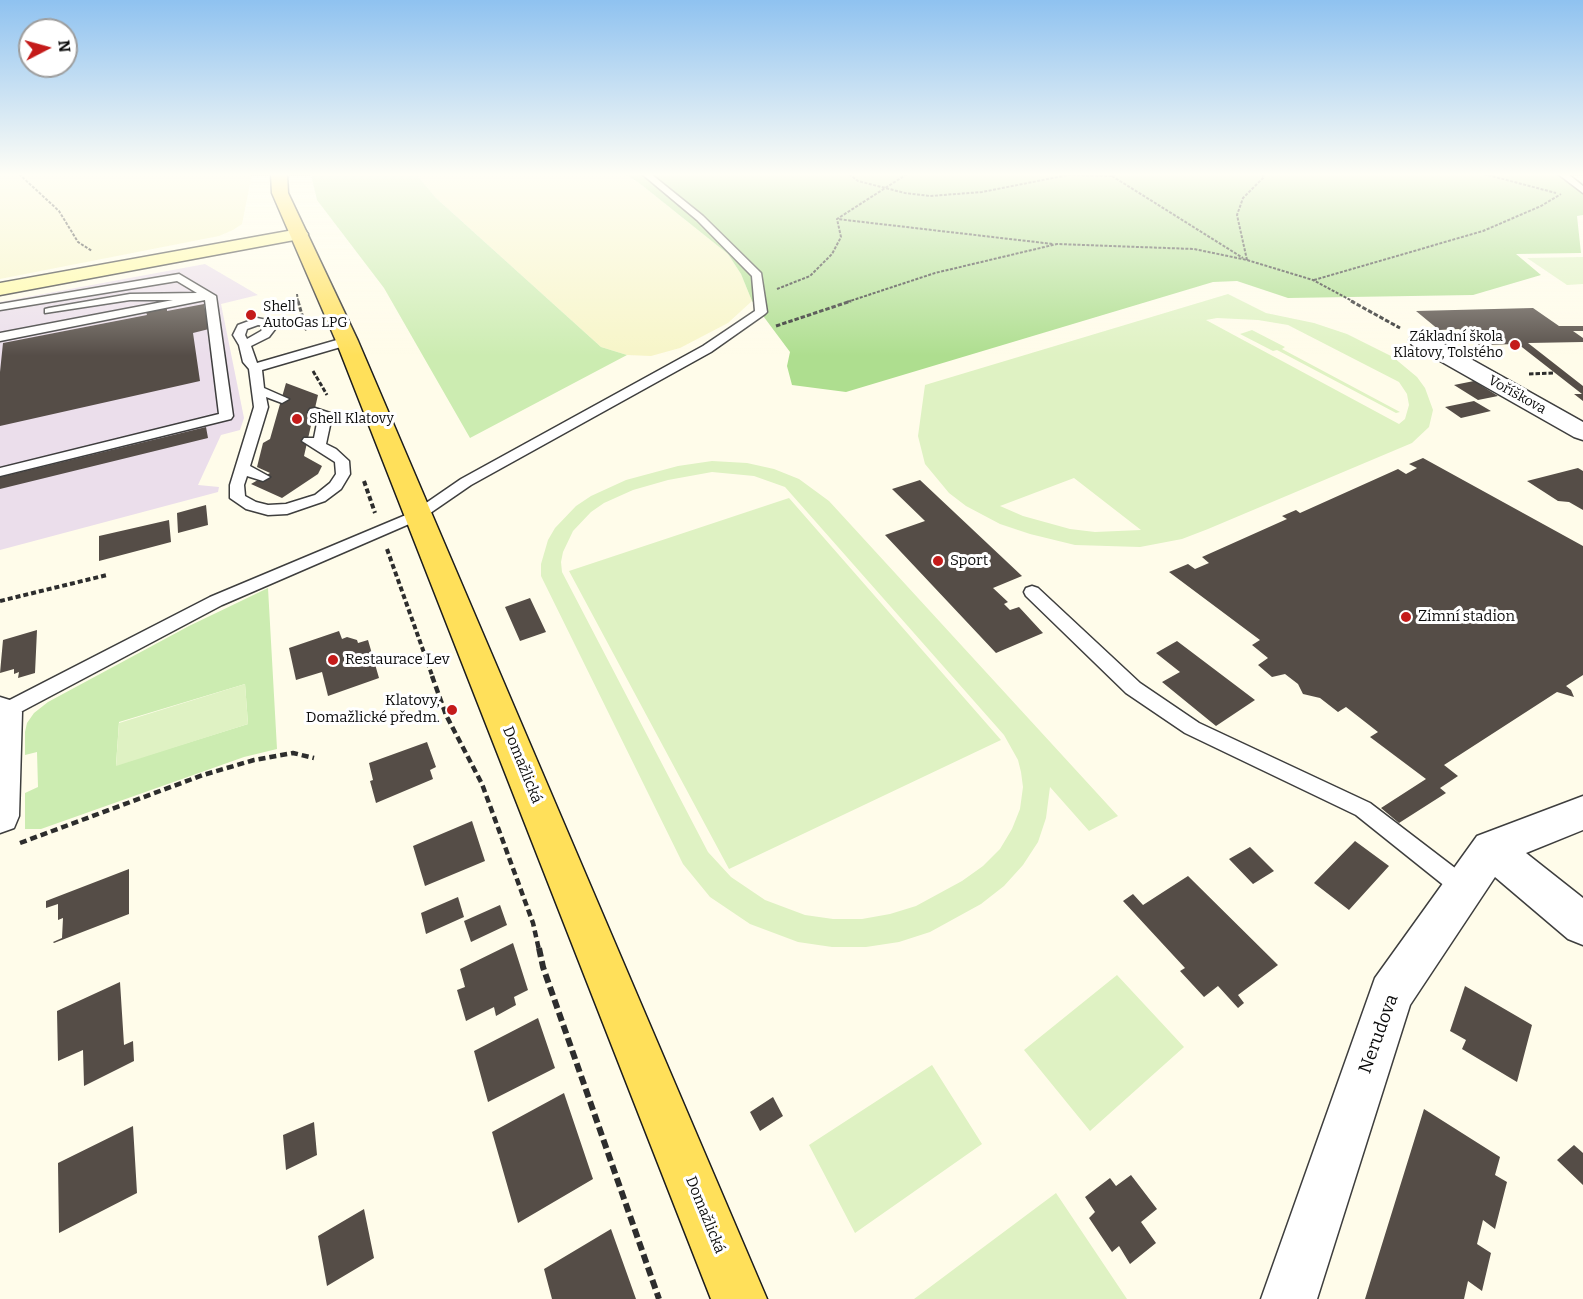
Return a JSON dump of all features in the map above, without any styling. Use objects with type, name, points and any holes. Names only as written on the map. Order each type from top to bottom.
[{"type":"main road","points":[[0,289],[296,235]]},
{"type":"main road","name":"Domažlická","points":[[299,235],[347,341],[740,1299]]},
{"type":"street","name":"Voříškova","points":[[1420,340],[1583,432]]},
{"type":"street","points":[[2,711],[5,831]]},
{"type":"street","points":[[1583,813],[1491,849],[1583,925]]},
{"type":"street","name":"Nerudova","points":[[1289,1299],[1391,994],[1491,849]]},
{"type":"lane","points":[[2,711],[216,601],[418,516],[465,482],[707,349],[761,312],[757,275],[717,235]]},
{"type":"lane","points":[[0,319],[179,277],[210,296]]},
{"type":"lane","points":[[0,307],[131,290],[210,296]]},
{"type":"lane","points":[[0,337],[210,296]]},
{"type":"lane","points":[[0,472],[226,416],[210,296]]},
{"type":"lane","points":[[255,368],[347,341]]},
{"type":"lane","points":[[245,345],[249,362],[255,368],[260,413],[237,485],[238,498],[251,507],[268,510],[287,509],[314,500],[336,486],[344,467],[342,461],[315,436],[325,416],[315,412]]},
{"type":"lane","points":[[259,390],[282,399]]},
{"type":"lane","points":[[260,413],[276,420]]},
{"type":"lane","points":[[242,468],[262,477]]},
{"type":"lane","points":[[294,491],[314,500]]},
{"type":"lane","points":[[1032,592],[1143,695],[1192,728],[1363,809],[1464,888]]},
{"type":"path","points":[[73,235],[78,242],[111,262],[110,269]]},
{"type":"path","points":[[759,297],[810,276],[832,254],[840,235]]},
{"type":"path","points":[[974,235],[1057,244],[1194,249],[1246,260],[1313,280],[1420,340]]},
{"type":"path","points":[[1205,235],[1246,260]]},
{"type":"path","points":[[1241,235],[1246,260]]},
{"type":"path","points":[[1313,280],[1470,235]]},
{"type":"path","points":[[772,327],[935,273],[1057,244]]},
{"type":"path","points":[[297,285],[298,303],[308,330],[308,336],[301,343],[323,392],[331,399]]},
{"type":"path","points":[[361,474],[446,715],[482,784],[533,923],[543,967],[659,1299]]},
{"type":"path","points":[[0,601],[107,575]]},
{"type":"path","points":[[5,831],[254,760],[293,753],[314,758]]},
{"type":"shaded area","points":[[0,235],[222,235],[219,236],[0,279]]},
{"type":"shaded area","points":[[477,235],[704,235],[728,254],[741,274],[752,301],[728,323],[680,348],[651,356],[627,355],[601,347]]},
{"type":"shaded area","points":[[205,264],[258,295],[221,304],[244,418],[240,430],[221,435],[198,485],[219,487],[218,492],[0,550],[0,302]]},
{"type":"green space","points":[[343,235],[477,235],[601,347],[627,355],[470,438],[384,288]]},
{"type":"green space","points":[[704,235],[1579,235],[1581,253],[1516,254],[1541,275],[1473,295],[1288,298],[1237,281],[1213,282],[846,392],[792,385],[787,366],[790,352],[752,301],[741,274],[728,254]]},
{"type":"green space","points":[[1583,257],[1583,284],[1567,285],[1527,258]]},
{"type":"green space","points":[[1228,294],[1266,313],[1314,323],[1347,334],[1393,357],[1417,377],[1425,388],[1433,410],[1429,427],[1412,443],[1182,539],[1140,547],[1075,545],[1000,524],[966,506],[949,493],[925,464],[918,436],[925,385]],"holes":[[[1217,318],[1258,320],[1288,325],[1399,382],[1407,394],[1409,405],[1405,419],[1399,424],[1206,320]],[[1074,478],[1141,530],[1095,532],[1070,529],[1023,516],[1000,506]]]},
{"type":"green space","points":[[1252,330],[1285,347],[1282,349],[1400,412],[1396,413],[1277,350],[1273,351],[1240,334]]},
{"type":"green space","points":[[712,461],[747,463],[774,469],[799,479],[829,501],[1118,816],[1089,831],[1050,787],[1046,818],[1038,842],[1023,865],[1004,886],[981,904],[930,932],[899,942],[866,947],[832,947],[798,942],[750,924],[710,897],[683,864],[541,576],[541,564],[548,540],[555,528],[576,506],[591,496],[626,480],[678,466]],"holes":[[[712,472],[754,476],[785,487],[1004,735],[1018,760],[1023,787],[1020,809],[1000,849],[983,866],[962,881],[916,906],[862,919],[833,919],[805,915],[765,900],[731,877],[708,852],[562,572],[563,552],[573,531],[591,512],[604,503],[633,490],[668,480]]]},
{"type":"green space","points":[[789,498],[1001,740],[729,869],[569,571]]},
{"type":"green space","points":[[268,588],[277,749],[244,757],[41,829],[25,829],[25,793],[38,787],[37,752],[25,755],[25,732],[27,723],[34,713],[48,702],[189,626]],"holes":[[[245,684],[248,724],[116,765],[119,722]]]},
{"type":"green space","points":[[245,684],[248,724],[116,766],[119,723]]},
{"type":"green space","points":[[1117,975],[1184,1047],[1090,1131],[1024,1050]]},
{"type":"green space","points":[[932,1065],[982,1144],[855,1233],[809,1145]]},
{"type":"green space","points":[[1056,1193],[1127,1299],[914,1299]]},
{"type":"building","points":[[204,304],[209,329],[193,333],[200,381],[0,426],[0,372],[3,343],[147,315],[146,312],[167,308],[167,311]]},
{"type":"building","points":[[1533,308],[1559,326],[1583,326],[1583,331],[1573,331],[1583,338],[1583,342],[1528,343],[1583,386],[1583,401],[1574,394],[1582,394],[1518,344],[1479,345],[1459,329],[1439,330],[1416,311]]},
{"type":"building","name":"Shell AutoGas LPG","points":[[256,310],[257,318],[247,320],[246,312]]},
{"type":"building","points":[[1474,381],[1498,396],[1478,400],[1454,385]]},
{"type":"building","points":[[286,383],[318,395],[304,456],[322,466],[318,474],[282,498],[251,484],[270,473],[257,467],[263,443],[270,439]]},
{"type":"building","points":[[1474,401],[1491,411],[1461,418],[1445,407]]},
{"type":"building","points":[[206,427],[208,438],[0,489],[0,477]]},
{"type":"building","name":"Zimní stadion","points":[[1423,458],[1583,546],[1583,675],[1566,686],[1574,697],[1557,692],[1444,765],[1458,776],[1440,788],[1446,793],[1399,823],[1381,808],[1426,779],[1370,737],[1378,732],[1346,707],[1338,712],[1320,698],[1303,694],[1298,684],[1285,674],[1272,677],[1258,665],[1268,658],[1252,645],[1260,640],[1169,572],[1188,564],[1195,569],[1209,563],[1202,557],[1287,519],[1282,516],[1296,510],[1300,513],[1398,469],[1406,474],[1417,468],[1409,464]]},
{"type":"building","points":[[1578,468],[1583,471],[1583,510],[1569,502],[1558,501],[1527,481]]},
{"type":"building","name":"Sport","points":[[920,480],[1022,576],[993,588],[1008,602],[1004,604],[1010,610],[1019,607],[1043,633],[996,653],[885,535],[925,521],[892,489]]},
{"type":"building","points":[[206,505],[208,525],[178,533],[177,513]]},
{"type":"building","points":[[169,520],[171,542],[99,561],[99,536]]},
{"type":"building","points":[[530,598],[546,632],[520,641],[505,607]]},
{"type":"building","points":[[37,630],[35,673],[18,678],[19,672],[14,674],[14,669],[0,673],[3,640]]},
{"type":"building","name":"Restaurace Lev","points":[[339,631],[342,639],[347,637],[357,640],[358,643],[368,640],[379,678],[328,696],[322,672],[296,680],[289,648]]},
{"type":"building","points":[[1177,641],[1255,700],[1216,726],[1162,682],[1180,672],[1156,653]]},
{"type":"building","points":[[427,742],[436,767],[430,770],[433,779],[376,803],[370,781],[373,780],[369,763]]},
{"type":"building","points":[[472,821],[485,861],[425,886],[413,846]]},
{"type":"building","points":[[1355,841],[1389,866],[1349,910],[1314,883]]},
{"type":"building","points":[[1250,847],[1274,871],[1253,884],[1229,859]]},
{"type":"building","points":[[129,869],[129,914],[53,942],[62,938],[63,918],[58,920],[58,904],[46,908],[46,901]]},
{"type":"building","points":[[1188,876],[1278,965],[1238,995],[1244,1003],[1238,1008],[1218,986],[1204,997],[1180,971],[1185,968],[1123,901],[1133,894],[1143,905]]},
{"type":"building","points":[[458,897],[464,917],[426,934],[421,913]]},
{"type":"building","points":[[500,905],[507,925],[471,942],[464,921]]},
{"type":"building","points":[[513,943],[528,990],[514,997],[516,1005],[496,1016],[494,1007],[466,1021],[457,990],[465,987],[460,969]]},
{"type":"building","points":[[120,982],[124,1045],[133,1041],[134,1061],[84,1086],[83,1050],[58,1061],[57,1011]]},
{"type":"building","points":[[1465,986],[1532,1025],[1517,1082],[1462,1049],[1466,1040],[1450,1031]]},
{"type":"building","points":[[538,1018],[555,1068],[488,1102],[474,1051]]},
{"type":"building","points":[[564,1093],[593,1179],[518,1223],[492,1132]]},
{"type":"building","points":[[773,1097],[783,1116],[760,1131],[750,1112]]},
{"type":"building","points":[[1424,1109],[1500,1157],[1495,1175],[1507,1182],[1495,1229],[1483,1220],[1477,1244],[1491,1253],[1482,1291],[1468,1281],[1464,1299],[1365,1299]]},
{"type":"building","points":[[314,1122],[317,1155],[286,1170],[283,1135]]},
{"type":"building","points":[[133,1126],[137,1193],[59,1233],[58,1163]]},
{"type":"building","points":[[1574,1145],[1583,1153],[1583,1185],[1557,1160]]},
{"type":"building","points":[[1131,1175],[1157,1209],[1141,1222],[1156,1243],[1130,1264],[1119,1246],[1112,1252],[1089,1218],[1095,1212],[1085,1197],[1110,1178],[1116,1186]]},
{"type":"building","points":[[364,1209],[374,1258],[327,1286],[318,1236]]},
{"type":"building","points":[[611,1229],[636,1299],[552,1299],[544,1269]]},
{"type":"place","name":"Shell AutoGas LPG","points":[[251,315]]},
{"type":"place","name":"Základní škola Klatovy, Tolstého","points":[[1515,345]]},
{"type":"place","name":"Shell Klatovy","points":[[297,419]]},
{"type":"place","name":"Sport","points":[[938,561]]},
{"type":"place","name":"Zimní stadion","points":[[1406,617]]},
{"type":"place","name":"Restaurace Lev","points":[[333,660]]},
{"type":"place","name":"Klatovy, Domažlické předm.","points":[[452,710]]}]
